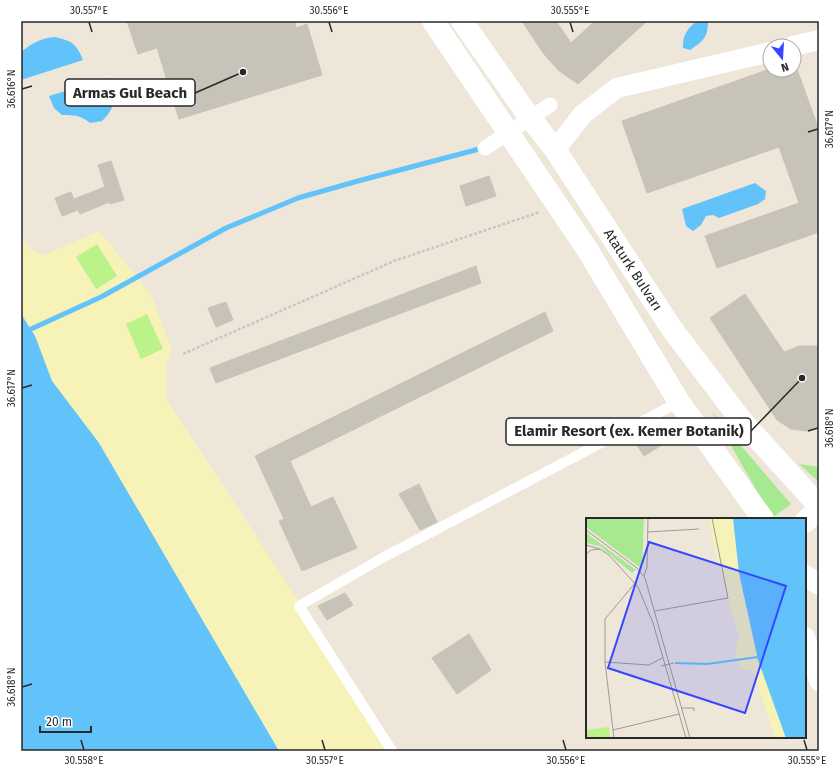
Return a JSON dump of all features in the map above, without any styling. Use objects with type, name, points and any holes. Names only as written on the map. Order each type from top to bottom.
[{"type":"main road","name":"Ataturk Bulvarı","points":[[433,21],[586,249],[679,402],[762,518]]},
{"type":"main road","name":"Ataturk Bulvarı","points":[[462,21],[525,111],[556,151],[677,335],[741,420],[819,507]]},
{"type":"main road","points":[[806,521],[819,507]]},
{"type":"main road","points":[[806,577],[819,584]]},
{"type":"street","points":[[802,44],[819,40]]},
{"type":"street","points":[[556,151],[562,140],[583,114],[617,88],[762,54]]},
{"type":"street","points":[[485,148],[550,105]]},
{"type":"street","points":[[806,640],[819,681]]},
{"type":"lane","points":[[392,751],[299,606],[384,557],[679,402]]},
{"type":"path","points":[[183,354],[394,261],[558,206]]},
{"type":"green space","points":[[97,244],[117,276],[96,289],[76,257]]},
{"type":"green space","points":[[147,314],[163,349],[141,359],[126,324]]},
{"type":"green space","points":[[712,412],[791,504],[772,518]]},
{"type":"green space","points":[[799,464],[819,467],[819,482]]},
{"type":"sand","points":[[99,231],[151,294],[172,350],[166,366],[167,400],[397,751],[279,751],[99,443],[52,381],[35,336],[21,314],[21,235],[31,250],[44,255]]},
{"type":"water","points":[[698,21],[708,21],[706,35],[690,50],[683,48],[686,32],[694,23]]},
{"type":"water","points":[[55,37],[66,40],[76,46],[83,60],[21,80],[22,51],[37,41]]},
{"type":"water","points":[[109,78],[114,101],[113,106],[107,116],[102,121],[90,123],[77,116],[62,115],[54,108],[49,96]]},
{"type":"water","points":[[755,183],[766,191],[765,199],[758,204],[719,218],[713,215],[706,216],[701,225],[693,231],[686,226],[682,209]]},
{"type":"water","points":[[21,314],[35,336],[52,381],[99,443],[279,751],[21,751]]},
{"type":"building","points":[[127,21],[295,21],[296,28],[307,24],[322,75],[179,119],[157,48],[138,54]]},
{"type":"building","points":[[522,21],[556,21],[571,43],[595,21],[647,21],[578,84],[558,70],[543,53]]},
{"type":"building","points":[[762,72],[762,78],[800,78],[819,130],[819,232],[717,268],[705,236],[799,203],[779,147],[647,193],[622,121]]},
{"type":"building","points":[[111,161],[124,200],[110,204],[109,202],[80,214],[74,199],[105,187],[98,165]]},
{"type":"building","points":[[489,176],[496,196],[466,206],[460,186]]},
{"type":"building","points":[[71,192],[78,210],[62,216],[55,198]]},
{"type":"building","points":[[476,266],[481,283],[216,383],[210,368]]},
{"type":"building","points":[[745,294],[784,352],[799,346],[819,346],[819,428],[807,431],[791,429],[777,420],[710,318]]},
{"type":"building","points":[[226,302],[233,320],[216,327],[208,308]]},
{"type":"building","points":[[545,312],[553,331],[290,461],[311,507],[333,497],[357,548],[302,571],[279,521],[284,519],[255,456]]},
{"type":"building","points":[[653,425],[665,443],[644,456],[632,437]]},
{"type":"building","points":[[419,484],[437,522],[420,530],[399,494]]},
{"type":"building","points":[[345,593],[353,605],[327,620],[318,606]]},
{"type":"building","points":[[469,634],[491,670],[457,694],[432,658]]},
{"type":"waterway","points":[[31,329],[101,297],[226,228],[298,198],[483,148]]},
{"type":"place","name":"Armas Gul Beach","points":[[243,72]]},
{"type":"place","name":"Elamir Resort (ex. Kemer Botanik)","points":[[802,378]]}]
